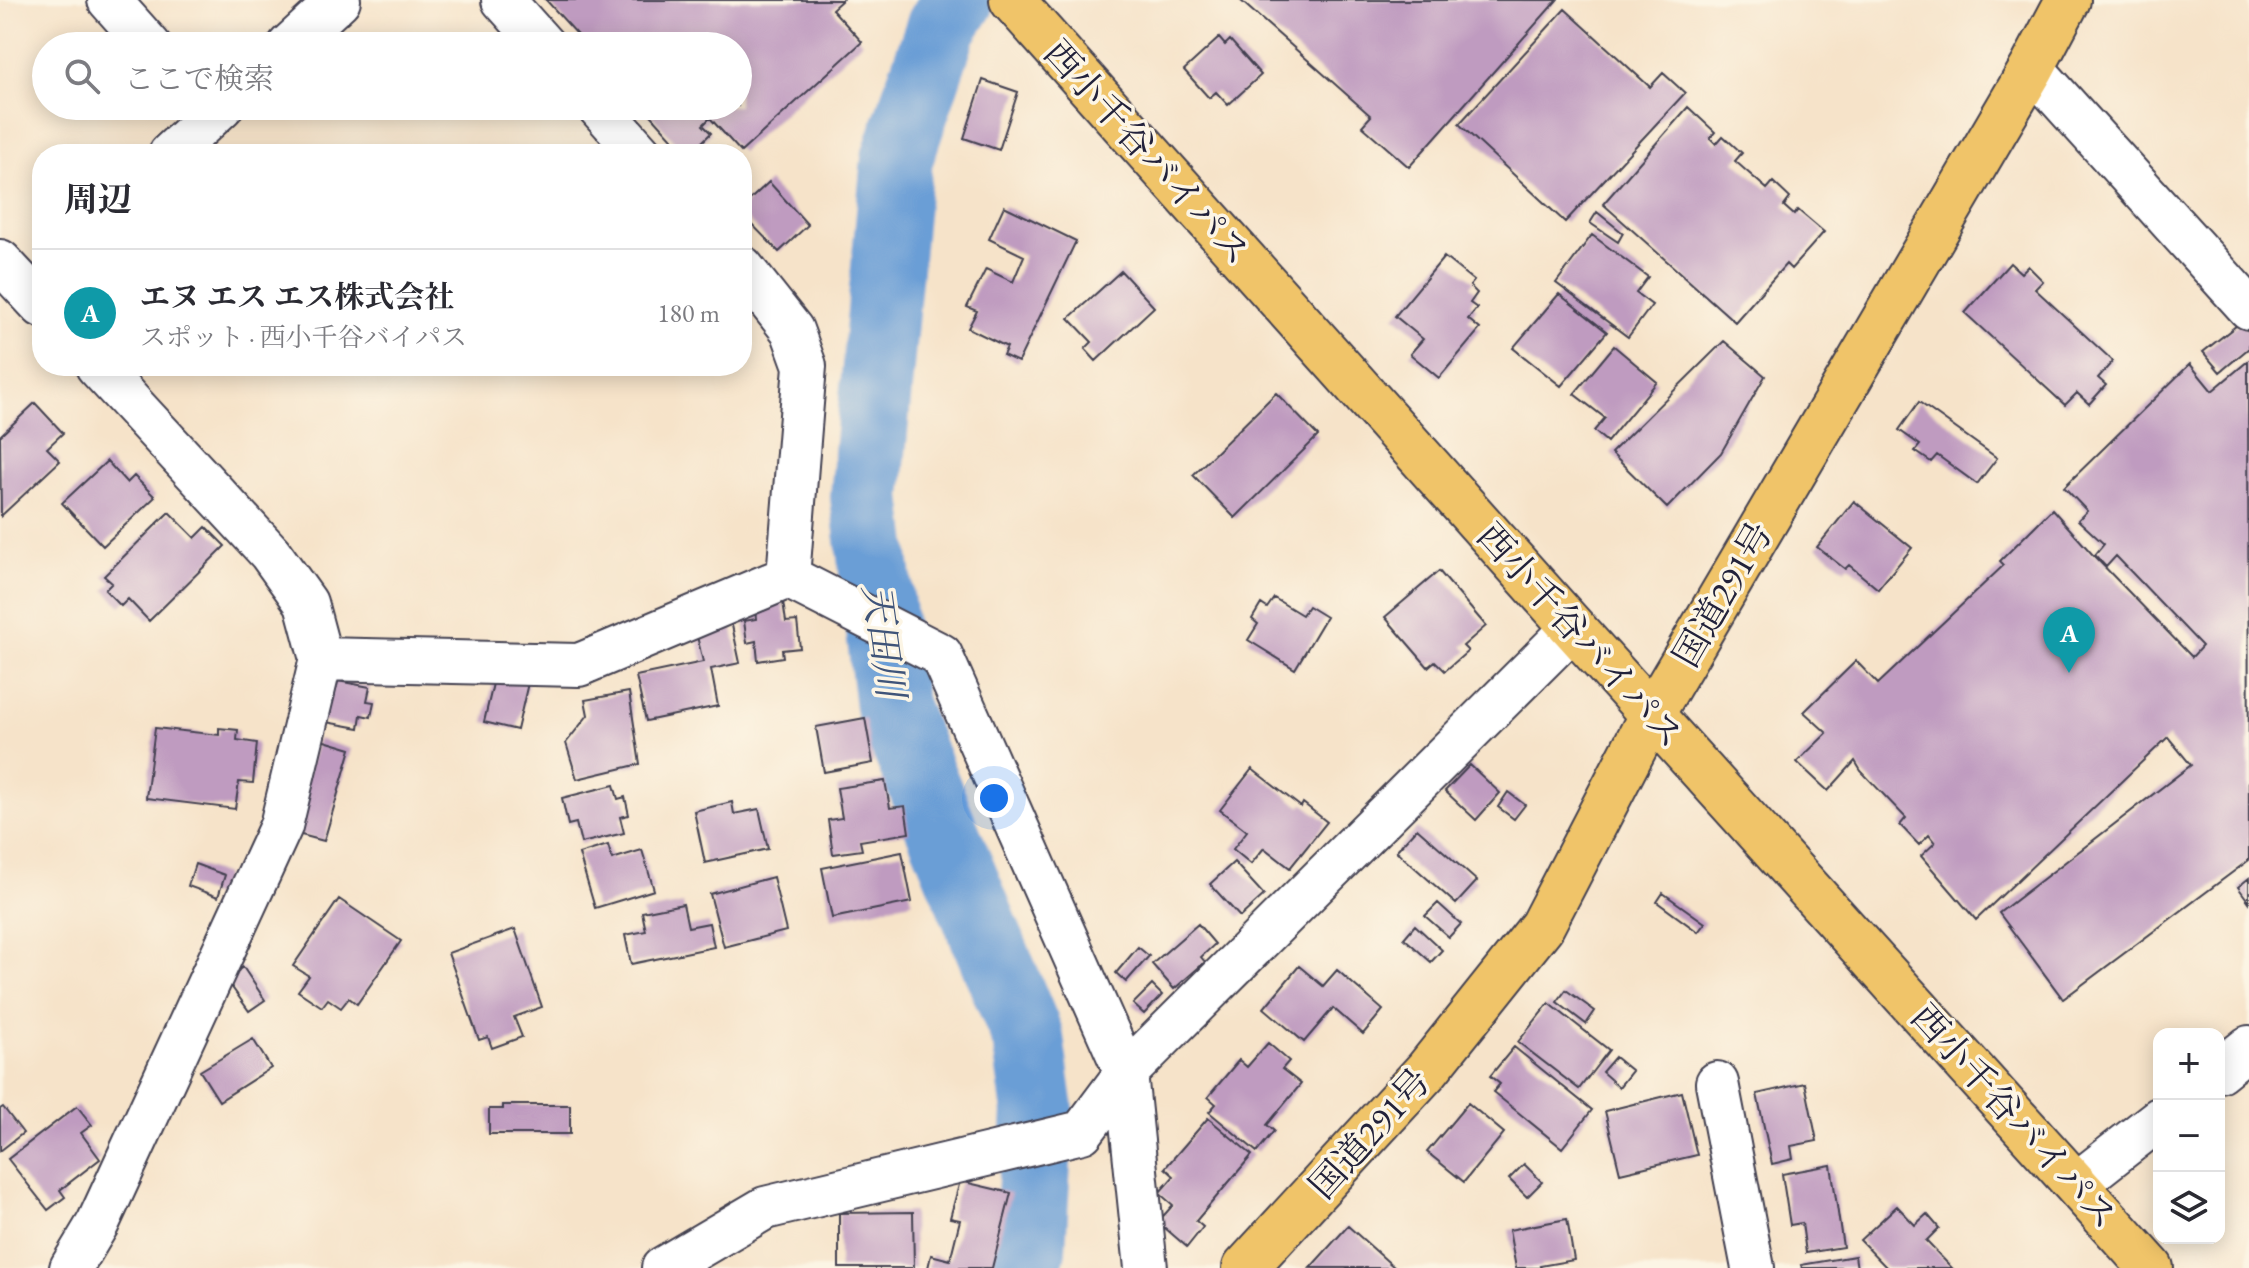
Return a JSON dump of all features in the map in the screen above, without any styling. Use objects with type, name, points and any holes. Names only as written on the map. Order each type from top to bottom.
[{"type":"highway","name":"国道291号","points":[[1245,1268],[1427,1070],[1542,926],[1652,714],[2032,68],[2068,0]]},
{"type":"highway","name":"西小千谷バイパス","points":[[1018,6],[1573,628],[2151,1268]]},
{"type":"street","points":[[109,0],[138,32]]},
{"type":"street","points":[[304,32],[339,0]]},
{"type":"street","points":[[503,0],[532,32]]},
{"type":"street","points":[[2032,68],[2249,308]]},
{"type":"street","points":[[180,144],[202,120]]},
{"type":"street","points":[[611,120],[632,144]]},
{"type":"street","points":[[752,280],[792,330],[805,366],[788,577]]},
{"type":"street","points":[[71,1268],[98,1223],[281,826],[321,659],[306,603],[270,553],[106,376]]},
{"type":"street","points":[[321,659],[579,665],[788,577],[941,655],[1126,1073],[1146,1268]]},
{"type":"street","points":[[663,1268],[765,1208],[1082,1132],[1126,1073],[1573,628]]},
{"type":"street","points":[[2225,1066],[2249,1047]]},
{"type":"street","points":[[1717,1083],[1753,1268]]},
{"type":"street","points":[[2076,1184],[2153,1124]]},
{"type":"building","points":[[546,0],[842,0],[832,9],[862,42],[750,144],[734,144],[712,120],[752,120],[752,32],[575,32]]},
{"type":"building","points":[[1240,0],[1557,0],[1409,167],[1362,126],[1371,116]]},
{"type":"building","points":[[1565,9],[1650,87],[1663,73],[1685,93],[1565,222],[1459,124]]},
{"type":"building","points":[[1219,38],[1225,45],[1230,40],[1261,75],[1228,105],[1216,92],[1209,98],[1184,70]]},
{"type":"building","points":[[983,80],[1018,92],[999,150],[964,138]]},
{"type":"building","points":[[1688,107],[1715,132],[1710,138],[1716,144],[1723,136],[1742,153],[1735,161],[1767,189],[1773,182],[1790,198],[1784,206],[1794,215],[1798,210],[1824,232],[1791,269],[1786,264],[1735,322],[1603,204]]},
{"type":"building","points":[[656,120],[708,120],[703,125],[711,133],[700,144],[677,144]]},
{"type":"building","points":[[769,182],[808,225],[779,252],[752,224],[752,198]]},
{"type":"building","points":[[1004,206],[1076,241],[1018,362],[1003,355],[1007,347],[968,328],[977,311],[967,307],[986,269],[1013,282],[1024,256],[989,239]]},
{"type":"building","points":[[1597,212],[1623,233],[1618,242],[1590,223]]},
{"type":"building","points":[[1592,235],[1648,277],[1636,293],[1652,305],[1628,337],[1556,283]]},
{"type":"building","points":[[1444,257],[1474,281],[1470,286],[1477,293],[1470,303],[1477,308],[1468,319],[1480,329],[1439,378],[1410,354],[1423,339],[1395,316]]},
{"type":"building","points":[[2010,263],[2021,273],[2028,266],[2043,281],[2035,289],[2113,361],[2098,378],[2106,385],[2089,404],[2077,393],[2065,405],[1965,313]]},
{"type":"building","points":[[1121,271],[1154,307],[1096,361],[1085,349],[1092,342],[1069,318]]},
{"type":"building","points":[[1559,294],[1607,332],[1561,386],[1513,348]]},
{"type":"building","points":[[2241,322],[2249,332],[2249,348],[2220,372],[2203,352]]},
{"type":"building","points":[[1724,341],[1765,376],[1721,453],[1667,508],[1611,453]]},
{"type":"building","points":[[1614,346],[1657,382],[1607,442],[1594,431],[1605,418],[1574,394]]},
{"type":"building","points":[[2248,361],[2249,860],[2063,999],[1999,913],[2191,765],[2168,737],[1976,920],[1921,856],[1935,843],[1929,835],[1919,845],[1900,825],[1906,818],[1855,761],[1828,791],[1797,762],[1827,733],[1804,712],[1856,661],[1878,684],[2004,565],[2000,561],[2052,509],[2093,555],[2192,657],[2202,646],[2116,556],[2106,567],[2095,555],[2104,544],[2078,520],[2087,511],[2064,487],[2190,364],[2212,391]]},
{"type":"building","points":[[1276,393],[1318,436],[1235,518],[1193,475]]},
{"type":"building","points":[[1919,402],[1997,458],[1977,484],[1937,455],[1931,462],[1915,451],[1920,445],[1899,430]]},
{"type":"building","points":[[35,403],[63,433],[47,448],[60,461],[1,516],[0,436]]},
{"type":"building","points":[[107,461],[127,483],[134,476],[155,497],[103,546],[62,503]]},
{"type":"building","points":[[1854,501],[1912,548],[1878,589],[1849,565],[1845,569],[1817,547]]},
{"type":"building","points":[[169,512],[195,538],[206,527],[225,546],[149,621],[128,599],[121,606],[105,590],[112,583],[104,576]]},
{"type":"building","points":[[1439,571],[1486,626],[1463,646],[1468,651],[1445,671],[1435,661],[1428,667],[1385,617]]},
{"type":"building","points":[[782,595],[786,622],[797,621],[800,648],[782,650],[783,657],[758,661],[756,641],[747,643],[744,621],[756,619],[754,599]]},
{"type":"building","points":[[1274,598],[1302,615],[1308,606],[1326,617],[1295,669],[1248,640],[1258,624],[1252,619],[1261,604],[1267,608]]},
{"type":"building","points":[[730,616],[740,663],[711,669],[718,706],[646,721],[636,676],[703,662],[694,623]]},
{"type":"building","points":[[495,675],[528,683],[517,730],[484,722]]},
{"type":"building","points":[[327,679],[370,687],[367,701],[374,702],[371,717],[361,715],[359,728],[320,721]]},
{"type":"building","points":[[629,692],[640,764],[577,779],[566,743],[588,715],[585,700]]},
{"type":"building","points":[[865,718],[873,763],[824,772],[816,727]]},
{"type":"building","points":[[155,728],[219,735],[219,728],[238,730],[237,740],[257,743],[253,783],[239,782],[235,809],[146,798]]},
{"type":"building","points":[[318,739],[351,749],[324,841],[290,832]]},
{"type":"building","points":[[1470,765],[1500,793],[1476,820],[1445,791]]},
{"type":"building","points":[[1252,769],[1301,807],[1303,803],[1327,822],[1290,868],[1264,848],[1251,864],[1233,849],[1247,831],[1220,810]]},
{"type":"building","points":[[885,781],[890,808],[905,806],[909,833],[860,841],[862,850],[833,854],[828,820],[842,818],[837,788]]},
{"type":"building","points":[[614,785],[618,799],[625,797],[629,815],[620,817],[624,833],[581,843],[576,823],[568,825],[562,798]]},
{"type":"building","points":[[1508,792],[1525,805],[1514,819],[1498,807]]},
{"type":"building","points":[[732,802],[734,814],[759,809],[768,849],[705,863],[694,811]]},
{"type":"building","points":[[1417,828],[1477,881],[1456,904],[1396,851]]},
{"type":"building","points":[[608,845],[612,859],[642,850],[654,890],[595,908],[579,854]]},
{"type":"building","points":[[902,852],[912,902],[832,918],[822,868]]},
{"type":"building","points":[[1234,862],[1264,895],[1240,917],[1210,884]]},
{"type":"building","points":[[195,864],[225,875],[218,897],[188,886]]},
{"type":"building","points":[[773,877],[786,931],[724,947],[710,894]]},
{"type":"building","points":[[2249,878],[2249,902],[2238,887]]},
{"type":"building","points":[[1663,893],[1705,923],[1698,932],[1657,902]]},
{"type":"building","points":[[339,899],[401,941],[357,1004],[349,998],[341,1008],[328,999],[322,1007],[298,991],[309,976],[293,966]]},
{"type":"building","points":[[1438,903],[1461,924],[1449,937],[1425,916]]},
{"type":"building","points":[[683,904],[688,927],[709,923],[714,947],[631,964],[625,935],[646,931],[642,912]]},
{"type":"building","points":[[1198,924],[1215,944],[1201,957],[1205,962],[1174,989],[1152,964]]},
{"type":"building","points":[[1415,925],[1442,950],[1431,962],[1404,938]]},
{"type":"building","points":[[515,929],[542,1007],[514,1017],[522,1037],[492,1048],[488,1037],[479,1040],[448,953]]},
{"type":"building","points":[[1138,947],[1149,956],[1126,982],[1116,973]]},
{"type":"building","points":[[1299,966],[1323,986],[1337,970],[1383,1010],[1363,1034],[1333,1008],[1304,1042],[1264,1008]]},
{"type":"building","points":[[243,967],[265,1000],[249,1011],[226,979]]},
{"type":"building","points":[[1152,985],[1162,995],[1144,1014],[1133,1004]]},
{"type":"building","points":[[1566,990],[1595,1011],[1586,1024],[1557,1002]]},
{"type":"building","points":[[1549,1003],[1609,1050],[1579,1089],[1518,1042]]},
{"type":"building","points":[[253,1039],[271,1068],[219,1101],[200,1071]]},
{"type":"building","points":[[1268,1043],[1289,1061],[1282,1069],[1301,1084],[1267,1125],[1274,1131],[1257,1152],[1209,1112],[1216,1104],[1208,1097],[1239,1060],[1247,1067]]},
{"type":"building","points":[[1514,1047],[1592,1110],[1562,1148],[1493,1092],[1500,1084],[1490,1076]]},
{"type":"building","points":[[1615,1057],[1632,1071],[1619,1087],[1602,1072]]},
{"type":"building","points":[[1805,1083],[1817,1141],[1791,1146],[1793,1159],[1772,1164],[1757,1094]]},
{"type":"building","points":[[1682,1092],[1697,1155],[1620,1173],[1605,1111]]},
{"type":"building","points":[[1468,1103],[1504,1133],[1464,1182],[1427,1152]]},
{"type":"building","points":[[503,1105],[570,1105],[570,1134],[489,1134],[489,1109],[503,1109]]},
{"type":"building","points":[[77,1106],[92,1125],[81,1133],[100,1159],[60,1190],[65,1197],[48,1210],[8,1159]]},
{"type":"building","points":[[3,1107],[23,1133],[0,1151],[0,1109]]},
{"type":"building","points":[[1208,1118],[1252,1155],[1196,1221],[1203,1227],[1187,1247],[1158,1222],[1173,1205],[1159,1193],[1174,1176],[1165,1168]]},
{"type":"building","points":[[1524,1164],[1542,1182],[1527,1197],[1509,1179]]},
{"type":"building","points":[[1831,1165],[1843,1247],[1806,1253],[1802,1223],[1790,1225],[1782,1174]]},
{"type":"building","points":[[960,1181],[1011,1193],[992,1268],[928,1268],[931,1255],[950,1260],[960,1220],[950,1218]]},
{"type":"building","points":[[1897,1206],[1915,1225],[1927,1214],[1939,1228],[1926,1241],[1952,1268],[1887,1268],[1860,1240]]},
{"type":"building","points":[[913,1212],[914,1268],[839,1268],[839,1213]]},
{"type":"building","points":[[1567,1219],[1574,1260],[1541,1268],[1516,1268],[1509,1230]]},
{"type":"building","points":[[1348,1226],[1395,1268],[1310,1268]]},
{"type":"building","points":[[1855,1256],[1857,1268],[1802,1268],[1801,1265]]},
{"type":"waterway","name":"天田川","points":[[959,0],[942,26],[897,159],[866,497],[891,706],[1028,1038],[1038,1111],[1030,1249],[1025,1268]]},
{"type":"place","name":"エヌ エス エス株式会社","points":[[2069,673]]}]
